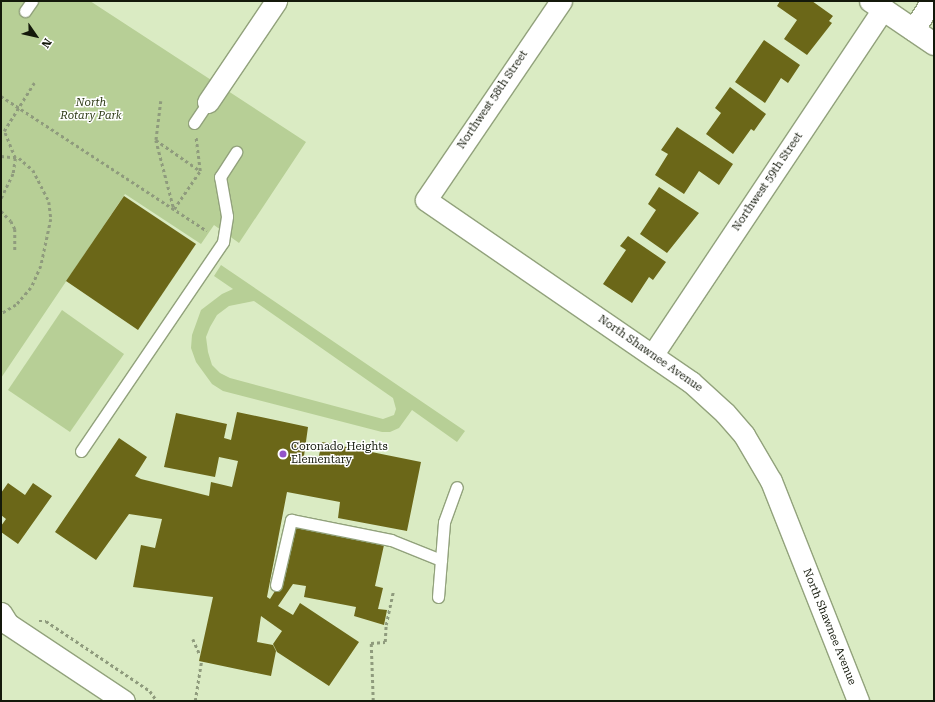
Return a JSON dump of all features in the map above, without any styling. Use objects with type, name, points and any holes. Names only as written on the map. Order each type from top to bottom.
[{"type":"street","points":[[208,102],[276,1]]},
{"type":"street","name":"Northwest 58th Street","points":[[426,200],[561,1]]},
{"type":"street","points":[[913,30],[932,1]]},
{"type":"street","points":[[877,5],[934,44]]},
{"type":"street","name":"Northwest 59th Street","points":[[652,354],[877,5]]},
{"type":"street","name":"North Shawnee Avenue","points":[[426,200],[652,354],[708,396],[726,413],[758,457],[771,481],[858,701]]},
{"type":"street","points":[[1,613],[8,624],[124,701]]},
{"type":"lane","points":[[25,11],[32,1]]},
{"type":"lane","points":[[194,123],[208,102]]},
{"type":"lane","points":[[81,451],[223,242],[227,216],[220,177],[236,152]]},
{"type":"lane","points":[[438,597],[444,522],[457,487]]},
{"type":"lane","points":[[276,585],[291,520],[391,540],[441,560]]},
{"type":"path","points":[[1,198],[13,173],[15,158],[2,130],[34,82]]},
{"type":"path","points":[[1,96],[207,231]]},
{"type":"path","points":[[162,101],[156,140],[174,210]]},
{"type":"path","points":[[174,210],[200,171],[194,123]]},
{"type":"path","points":[[156,140],[200,171]]},
{"type":"path","points":[[1,156],[19,158],[33,170],[42,185],[49,202],[51,219],[41,266],[31,288],[16,304],[1,314]]},
{"type":"path","points":[[1,211],[11,220],[15,229],[15,251]]},
{"type":"path","points":[[373,701],[371,643],[385,642],[386,626],[393,592]]},
{"type":"path","points":[[193,639],[200,655]]},
{"type":"path","points":[[195,701],[201,662]]},
{"type":"green space","name":"North Rotary Park","points":[[1,1],[90,1],[306,142],[239,243],[214,225],[201,244],[125,194],[1,378]]},
{"type":"green space","points":[[221,265],[465,431],[457,442],[412,410],[399,428],[390,432],[382,432],[223,391],[212,384],[196,362],[191,348],[192,335],[201,310],[222,294],[233,289],[214,276]],"holes":[[[254,301],[393,398],[396,409],[394,415],[383,419],[230,378],[220,373],[212,365],[206,337],[217,315],[229,306]]]},
{"type":"green space","points":[[62,310],[124,354],[70,432],[8,390]]},
{"type":"building","points":[[780,1],[812,1],[833,16],[829,21],[832,23],[807,55],[784,39],[797,20],[777,6]]},
{"type":"building","points":[[764,40],[800,65],[788,83],[781,78],[765,103],[735,82]]},
{"type":"building","points":[[730,87],[766,114],[754,131],[751,129],[733,154],[706,134],[721,113],[715,108]]},
{"type":"building","points":[[677,127],[733,164],[719,185],[699,171],[684,194],[655,175],[668,154],[661,150]]},
{"type":"building","points":[[659,187],[699,213],[667,253],[640,234],[656,210],[648,204]]},
{"type":"building","points":[[124,196],[196,244],[138,330],[66,281]]},
{"type":"building","points":[[628,236],[666,262],[653,280],[649,277],[632,303],[603,284],[626,250],[620,246]]},
{"type":"building","name":"Coronado Heights Elementary","points":[[237,412],[308,427],[304,456],[318,460],[322,442],[421,462],[407,531],[338,518],[340,502],[287,492],[267,597],[270,599],[285,575],[295,527],[384,545],[375,586],[383,588],[378,609],[387,610],[384,625],[354,616],[356,607],[304,597],[306,586],[293,584],[278,606],[293,615],[300,603],[359,642],[329,686],[277,652],[273,644],[282,631],[261,616],[257,642],[273,645],[276,651],[271,676],[199,661],[213,597],[133,587],[141,545],[155,548],[162,519],[129,514],[96,560],[55,532],[119,438],[147,457],[135,476],[141,479],[209,496],[211,482],[232,487],[238,461],[219,457],[215,477],[164,467],[176,413],[227,424],[224,438],[231,440]]},
{"type":"building","points":[[8,483],[25,495],[33,483],[52,496],[18,544],[1,532],[1,526],[6,519],[1,515],[1,493]]},
{"type":"place","name":"Coronado Heights Elementary","points":[[283,454]]}]
